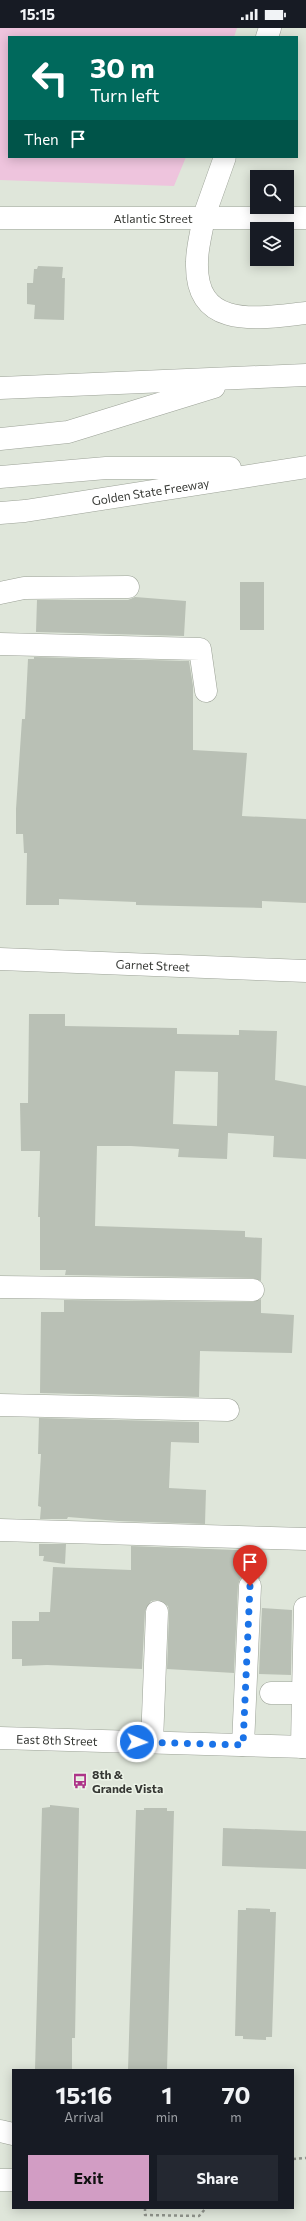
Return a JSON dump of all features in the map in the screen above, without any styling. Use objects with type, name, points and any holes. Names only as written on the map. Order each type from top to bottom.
[{"type":"main road","points":[[225,158],[204,216],[197,260],[197,276],[201,292],[210,304],[226,314],[243,319],[306,313]]},
{"type":"main road","name":"Atlantic Street","points":[[0,218],[204,216],[306,218]]},
{"type":"main road","points":[[0,388],[306,375]]},
{"type":"main road","points":[[0,439],[68,432],[242,378]]},
{"type":"main road","points":[[0,477],[106,468],[303,468]]},
{"type":"main road","name":"Golden State Freeway","points":[[0,513],[25,511],[303,468]]},
{"type":"main road","points":[[0,593],[24,588],[128,587]]},
{"type":"main road","points":[[0,644],[200,649],[206,690]]},
{"type":"main road","name":"Garnet Street","points":[[0,959],[306,971]]},
{"type":"main road","points":[[0,1287],[253,1290]]},
{"type":"main road","points":[[0,1405],[228,1410]]},
{"type":"main road","points":[[0,1530],[306,1539]]},
{"type":"main road","points":[[243,1745],[250,1586]]},
{"type":"main road","points":[[304,1747],[303,1694],[305,1608]]},
{"type":"main road","points":[[152,1742],[158,1612]]},
{"type":"main road","points":[[270,1693],[303,1694]]},
{"type":"main road","name":"East 8th Street","points":[[0,1738],[304,1747]]},
{"type":"main road","points":[[0,2131],[12,2134]]},
{"type":"main road","points":[[0,2180],[12,2180]]},
{"type":"path","points":[[294,2159],[306,2158]]},
{"type":"path","points":[[145,2209],[145,2215],[199,2216],[205,2209]]},
{"type":"shaded area","points":[[0,28],[237,28],[234,36],[8,36],[8,158],[186,158],[174,186],[0,180]]},
{"type":"building","points":[[38,266],[63,267],[62,278],[65,278],[64,320],[34,319],[35,305],[27,304],[27,283],[33,283],[34,269],[37,269]]},
{"type":"building","points":[[240,582],[264,582],[264,630],[240,630]]},
{"type":"building","points":[[135,597],[186,601],[184,636],[36,632],[37,600],[128,600]]},
{"type":"building","points":[[34,657],[189,661],[193,686],[193,750],[247,753],[242,816],[306,819],[306,903],[262,901],[262,908],[136,905],[136,902],[59,899],[59,905],[26,905],[27,853],[24,853],[23,834],[16,834],[16,809],[22,719],[25,719],[28,659],[34,659]]},
{"type":"building","points":[[29,1014],[65,1014],[65,1026],[177,1028],[177,1034],[239,1035],[239,1030],[277,1031],[275,1080],[306,1086],[306,1159],[273,1157],[274,1136],[228,1133],[227,1159],[178,1157],[179,1149],[131,1146],[97,1146],[95,1226],[245,1231],[245,1237],[262,1238],[261,1281],[253,1278],[65,1275],[66,1270],[40,1270],[40,1217],[38,1217],[40,1151],[21,1151],[20,1103],[28,1103]],"holes":[[[175,1071],[218,1072],[217,1126],[173,1124]]]},
{"type":"building","points":[[261,1299],[261,1313],[294,1315],[292,1353],[200,1351],[199,1397],[40,1393],[41,1312],[64,1312],[64,1300],[253,1302]]},
{"type":"building","points":[[39,1418],[199,1422],[199,1443],[171,1442],[169,1488],[206,1490],[205,1524],[118,1521],[68,1517],[67,1519],[40,1519],[41,1507],[38,1506],[41,1454],[38,1454]]},
{"type":"building","points":[[39,1544],[66,1544],[65,1564],[43,1561],[44,1556],[39,1556]]},
{"type":"building","points":[[131,1546],[261,1551],[260,1579],[251,1574],[245,1575],[240,1579],[238,1585],[234,1673],[167,1669],[169,1612],[168,1606],[158,1600],[151,1601],[145,1611],[142,1669],[47,1665],[22,1666],[22,1659],[12,1659],[12,1621],[39,1621],[39,1612],[50,1612],[53,1567],[131,1570]]},
{"type":"building","points":[[262,1608],[292,1610],[291,1675],[259,1674]]},
{"type":"building","points":[[50,1805],[79,1808],[75,2038],[72,2038],[72,2069],[35,2069],[42,1808],[50,1807]]},
{"type":"building","points":[[144,1808],[167,1808],[167,1811],[174,1811],[167,2069],[128,2069],[136,1810],[144,1810]]},
{"type":"building","points":[[223,1828],[306,1831],[306,1869],[222,1866]]},
{"type":"building","points":[[246,1908],[270,1909],[270,1912],[276,1912],[272,2037],[266,2037],[266,2040],[243,2039],[243,2036],[235,2036],[238,1910],[246,1910]]},
{"type":"place","name":"8th & Grande Vista","points":[[80,1781]]},
{"type":"route","points":[[137,1742],[243,1745],[250,1586]]}]
